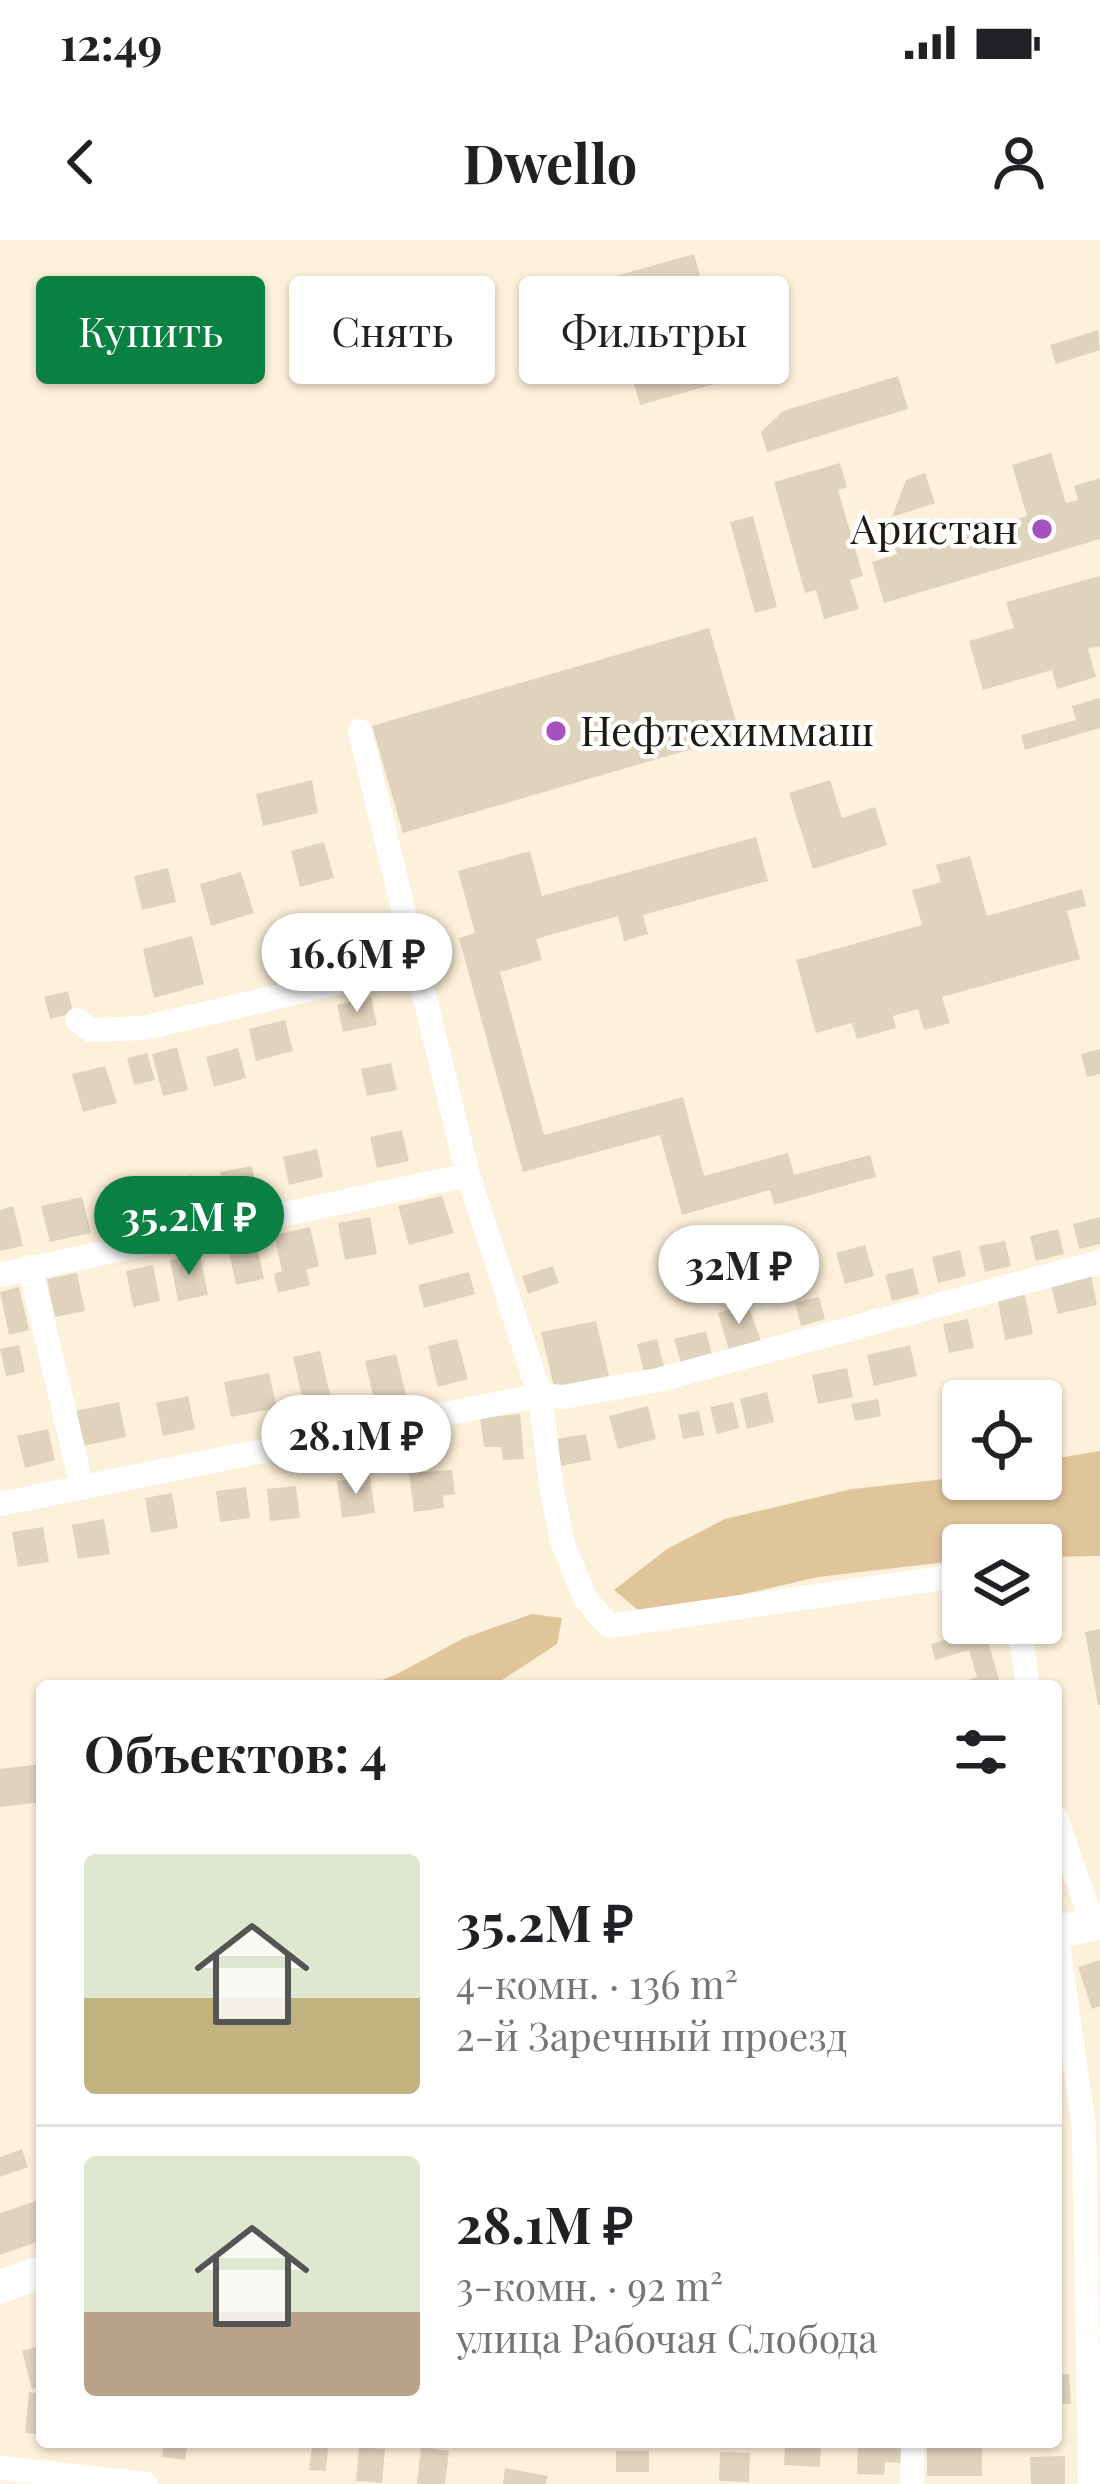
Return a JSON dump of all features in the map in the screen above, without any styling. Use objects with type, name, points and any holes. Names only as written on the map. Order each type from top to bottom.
[{"type":"main road","points":[[1062,1931],[1096,1923]]},
{"type":"main road","points":[[0,2287],[36,2274]]},
{"type":"street","points":[[360,731],[468,1175],[540,1394],[563,1544],[585,1598],[609,1626],[942,1578]]},
{"type":"street","points":[[77,1020],[90,1030],[143,1028],[418,964]]},
{"type":"street","points":[[0,1275],[468,1175]]},
{"type":"street","points":[[0,1504],[540,1394],[563,1397],[658,1381],[1100,1262]]},
{"type":"street","points":[[30,1267],[82,1487]]},
{"type":"street","points":[[1022,1644],[1027,1680]]},
{"type":"street","points":[[1062,1834],[1096,1923]]},
{"type":"street","points":[[1062,1964],[1092,2127],[1090,2484]]},
{"type":"street","points":[[1062,2131],[1092,2127]]},
{"type":"street","points":[[912,2484],[913,2448]]},
{"type":"street","points":[[0,2468],[146,2484]]},
{"type":"shaded area","points":[[1100,1451],[1100,1556],[1062,1557],[1062,1524],[942,1524],[942,1562],[818,1577],[718,1600],[638,1610],[614,1590],[667,1549],[725,1519],[852,1489],[942,1479],[942,1500],[1062,1500],[1062,1457]]},
{"type":"shaded area","points":[[532,1614],[562,1618],[557,1644],[502,1680],[382,1680],[464,1638]]},
{"type":"building","points":[[694,254],[700,276],[616,276]]},
{"type":"building","points":[[1098,330],[1100,350],[1056,364],[1050,345]]},
{"type":"building","points":[[898,376],[908,409],[767,452],[761,432],[783,411]]},
{"type":"building","points":[[634,384],[715,384],[640,405]]},
{"type":"building","name":"Аристан","points":[[1051,453],[1066,503],[1078,500],[1074,486],[1100,478],[1100,539],[884,603],[872,562],[897,554],[890,533],[917,525],[923,547],[1027,516],[1012,465]]},
{"type":"building","points":[[840,463],[847,487],[838,490],[863,576],[850,580],[859,609],[824,619],[816,590],[805,593],[774,482]]},
{"type":"building","points":[[925,473],[935,503],[892,517],[906,480]]},
{"type":"building","points":[[753,516],[777,607],[755,613],[730,522]]},
{"type":"building","points":[[1100,576],[1100,646],[1088,649],[1096,677],[1057,689],[1052,670],[983,690],[969,641],[1014,628],[1006,602]]},
{"type":"building","name":"Нефтехиммаш","points":[[709,628],[740,735],[403,833],[372,726]]},
{"type":"building","points":[[1100,698],[1100,728],[1025,750],[1021,735],[1076,720],[1072,706]]},
{"type":"building","points":[[312,780],[318,813],[263,826],[256,794]]},
{"type":"building","points":[[830,780],[842,818],[875,807],[887,845],[813,869],[789,793]]},
{"type":"building","points":[[756,837],[768,881],[643,915],[648,934],[624,941],[618,916],[536,939],[542,960],[500,972],[544,1135],[683,1097],[704,1176],[788,1153],[794,1175],[870,1155],[876,1177],[774,1205],[770,1190],[682,1215],[660,1135],[523,1172],[459,938],[475,933],[458,871],[530,851],[542,896]]},
{"type":"building","points":[[324,842],[334,878],[300,887],[291,851]]},
{"type":"building","points":[[970,856],[987,916],[1082,889],[1086,906],[1067,911],[1080,959],[942,997],[950,1023],[924,1030],[918,1009],[893,1016],[896,1028],[857,1039],[852,1023],[816,1033],[796,960],[922,925],[912,890],[941,882],[936,865]]},
{"type":"building","points":[[168,868],[176,902],[142,910],[134,876]]},
{"type":"building","points":[[241,872],[254,913],[211,926],[200,884]]},
{"type":"building","points":[[347,914],[354,947],[318,956],[310,923]]},
{"type":"building","points":[[192,936],[204,984],[154,998],[143,949]]},
{"type":"building","points":[[68,991],[73,1013],[50,1019],[44,997]]},
{"type":"building","points":[[371,997],[377,1025],[343,1032],[337,1005]]},
{"type":"building","points":[[285,1020],[293,1051],[256,1061],[249,1029]]},
{"type":"building","points":[[177,1047],[188,1090],[163,1096],[152,1054]]},
{"type":"building","points":[[238,1048],[246,1078],[214,1087],[206,1057]]},
{"type":"building","points":[[1100,1049],[1100,1074],[1087,1077],[1081,1054]]},
{"type":"building","points":[[147,1053],[155,1080],[134,1085],[127,1058]]},
{"type":"building","points":[[391,1063],[397,1090],[367,1096],[361,1069]]},
{"type":"building","points":[[105,1066],[117,1103],[83,1112],[72,1074]]},
{"type":"building","points":[[402,1130],[409,1161],[377,1168],[370,1137]]},
{"type":"building","points":[[317,1149],[323,1177],[289,1185],[283,1157]]},
{"type":"building","points":[[252,1166],[258,1194],[227,1201],[220,1172]]},
{"type":"building","points":[[192,1175],[198,1205],[166,1212],[160,1183]]},
{"type":"building","points":[[147,1184],[154,1217],[119,1224],[112,1191]]},
{"type":"building","points":[[442,1196],[454,1233],[409,1245],[398,1206]]},
{"type":"building","points":[[82,1197],[91,1233],[50,1242],[41,1206]]},
{"type":"building","points":[[13,1206],[23,1246],[0,1251],[0,1210]]},
{"type":"building","points":[[370,1217],[377,1254],[345,1260],[338,1223]]},
{"type":"building","points":[[1100,1217],[1100,1244],[1079,1249],[1073,1224]]},
{"type":"building","points":[[310,1227],[319,1266],[306,1270],[310,1285],[278,1293],[274,1274],[282,1271],[274,1235]]},
{"type":"building","points":[[1058,1229],[1064,1254],[1036,1261],[1030,1236]]},
{"type":"building","points":[[256,1241],[264,1279],[236,1285],[228,1247]]},
{"type":"building","points":[[1005,1241],[1011,1266],[985,1272],[979,1246]]},
{"type":"building","points":[[865,1245],[874,1276],[845,1284],[836,1253]]},
{"type":"building","points":[[960,1250],[966,1276],[938,1283],[932,1257]]},
{"type":"building","points":[[200,1254],[208,1295],[178,1301],[170,1260]]},
{"type":"building","points":[[153,1265],[160,1301],[133,1307],[126,1271]]},
{"type":"building","points":[[553,1266],[559,1283],[528,1294],[522,1276]]},
{"type":"building","points":[[913,1268],[919,1294],[892,1301],[885,1275]]},
{"type":"building","points":[[469,1272],[475,1294],[424,1308],[418,1285]]},
{"type":"building","points":[[77,1273],[85,1311],[55,1317],[47,1279]]},
{"type":"building","points":[[1091,1276],[1097,1305],[1058,1314],[1051,1285]]},
{"type":"building","points":[[19,1287],[29,1330],[9,1335],[0,1292]]},
{"type":"building","points":[[1024,1291],[1033,1334],[1005,1340],[997,1296]]},
{"type":"building","points":[[819,1297],[825,1319],[801,1326],[795,1303]]},
{"type":"building","points":[[747,1303],[761,1341],[729,1350],[718,1313]]},
{"type":"building","points":[[968,1319],[974,1348],[949,1353],[943,1324]]},
{"type":"building","points":[[596,1321],[609,1376],[554,1387],[541,1332]]},
{"type":"building","points":[[706,1331],[712,1355],[681,1363],[674,1339]]},
{"type":"building","points":[[457,1339],[468,1379],[438,1387],[428,1346]]},
{"type":"building","points":[[657,1339],[664,1366],[644,1372],[637,1344]]},
{"type":"building","points":[[19,1345],[25,1372],[6,1376],[0,1349]]},
{"type":"building","points":[[910,1345],[917,1376],[874,1386],[867,1355]]},
{"type":"building","points":[[320,1351],[331,1399],[304,1405],[293,1357]]},
{"type":"building","points":[[396,1354],[406,1395],[375,1403],[365,1361]]},
{"type":"building","points":[[847,1368],[853,1397],[818,1404],[812,1375]]},
{"type":"building","points":[[269,1373],[277,1408],[231,1417],[224,1382]]},
{"type":"building","points":[[767,1392],[774,1422],[747,1429],[740,1399]]},
{"type":"building","points":[[188,1396],[195,1429],[163,1436],[156,1403]]},
{"type":"building","points":[[878,1399],[881,1416],[855,1421],[851,1404]]},
{"type":"building","points":[[119,1402],[126,1437],[78,1447],[71,1412]]},
{"type":"building","points":[[733,1402],[739,1428],[717,1434],[710,1407]]},
{"type":"building","points":[[648,1406],[656,1439],[618,1449],[609,1416]]},
{"type":"building","points":[[699,1411],[704,1435],[683,1439],[678,1415]]},
{"type":"building","points":[[520,1414],[524,1459],[503,1460],[501,1447],[484,1447],[480,1418]]},
{"type":"building","points":[[440,1420],[448,1452],[417,1460],[409,1428]]},
{"type":"building","points":[[48,1429],[55,1460],[25,1468],[17,1436]]},
{"type":"building","points":[[586,1434],[591,1460],[561,1466],[556,1439]]},
{"type":"building","points":[[452,1470],[455,1494],[443,1496],[444,1508],[414,1512],[409,1473]]},
{"type":"building","points":[[370,1476],[375,1513],[342,1518],[337,1481]]},
{"type":"building","points":[[296,1486],[300,1518],[270,1521],[267,1489]]},
{"type":"building","points":[[246,1487],[250,1518],[220,1522],[216,1491]]},
{"type":"building","points":[[172,1493],[178,1528],[151,1533],[145,1498]]},
{"type":"building","points":[[104,1519],[110,1554],[78,1559],[72,1525]]},
{"type":"building","points":[[43,1527],[49,1562],[18,1567],[12,1532]]},
{"type":"building","points":[[1100,1629],[1100,1705],[1098,1705],[1085,1632]]},
{"type":"building","points":[[942,1641],[989,1644],[999,1680],[969,1680],[977,1677],[969,1650],[935,1660],[931,1644]]},
{"type":"building","points":[[36,1765],[36,1803],[0,1807],[0,1769]]},
{"type":"building","points":[[1100,1960],[1100,2006],[1092,2009],[1078,1967]]},
{"type":"building","points":[[22,2149],[28,2167],[0,2177],[0,2157]]},
{"type":"building","points":[[36,2201],[36,2242],[0,2255],[0,2213]]},
{"type":"building","points":[[36,2347],[36,2388],[32,2389],[22,2351]]},
{"type":"building","points":[[1069,2374],[1071,2404],[1062,2404],[1062,2375]]},
{"type":"building","points":[[29,2392],[36,2393],[36,2434],[25,2433]]},
{"type":"building","points":[[163,2448],[187,2448],[185,2460],[162,2457]]},
{"type":"building","points":[[312,2448],[328,2448],[326,2471],[309,2470]]},
{"type":"building","points":[[359,2448],[385,2449],[382,2483],[356,2481]]},
{"type":"building","points":[[421,2448],[449,2451],[445,2484],[417,2484]]},
{"type":"building","points":[[785,2448],[821,2448],[820,2467],[784,2465]]},
{"type":"building","points":[[858,2448],[901,2448],[901,2463],[885,2462],[884,2475],[857,2474]]},
{"type":"building","points":[[927,2448],[982,2448],[982,2476],[927,2476]]},
{"type":"building","points":[[616,2451],[649,2451],[649,2472],[616,2472]]},
{"type":"building","points":[[720,2452],[750,2453],[749,2482],[719,2481]]},
{"type":"building","points":[[1065,2456],[1065,2484],[1031,2484],[1030,2457]]},
{"type":"building","points":[[505,2468],[548,2476],[546,2484],[503,2484]]},
{"type":"place","name":"Аристан","points":[[1042,529]]},
{"type":"place","name":"Нефтехиммаш","points":[[556,731]]}]
